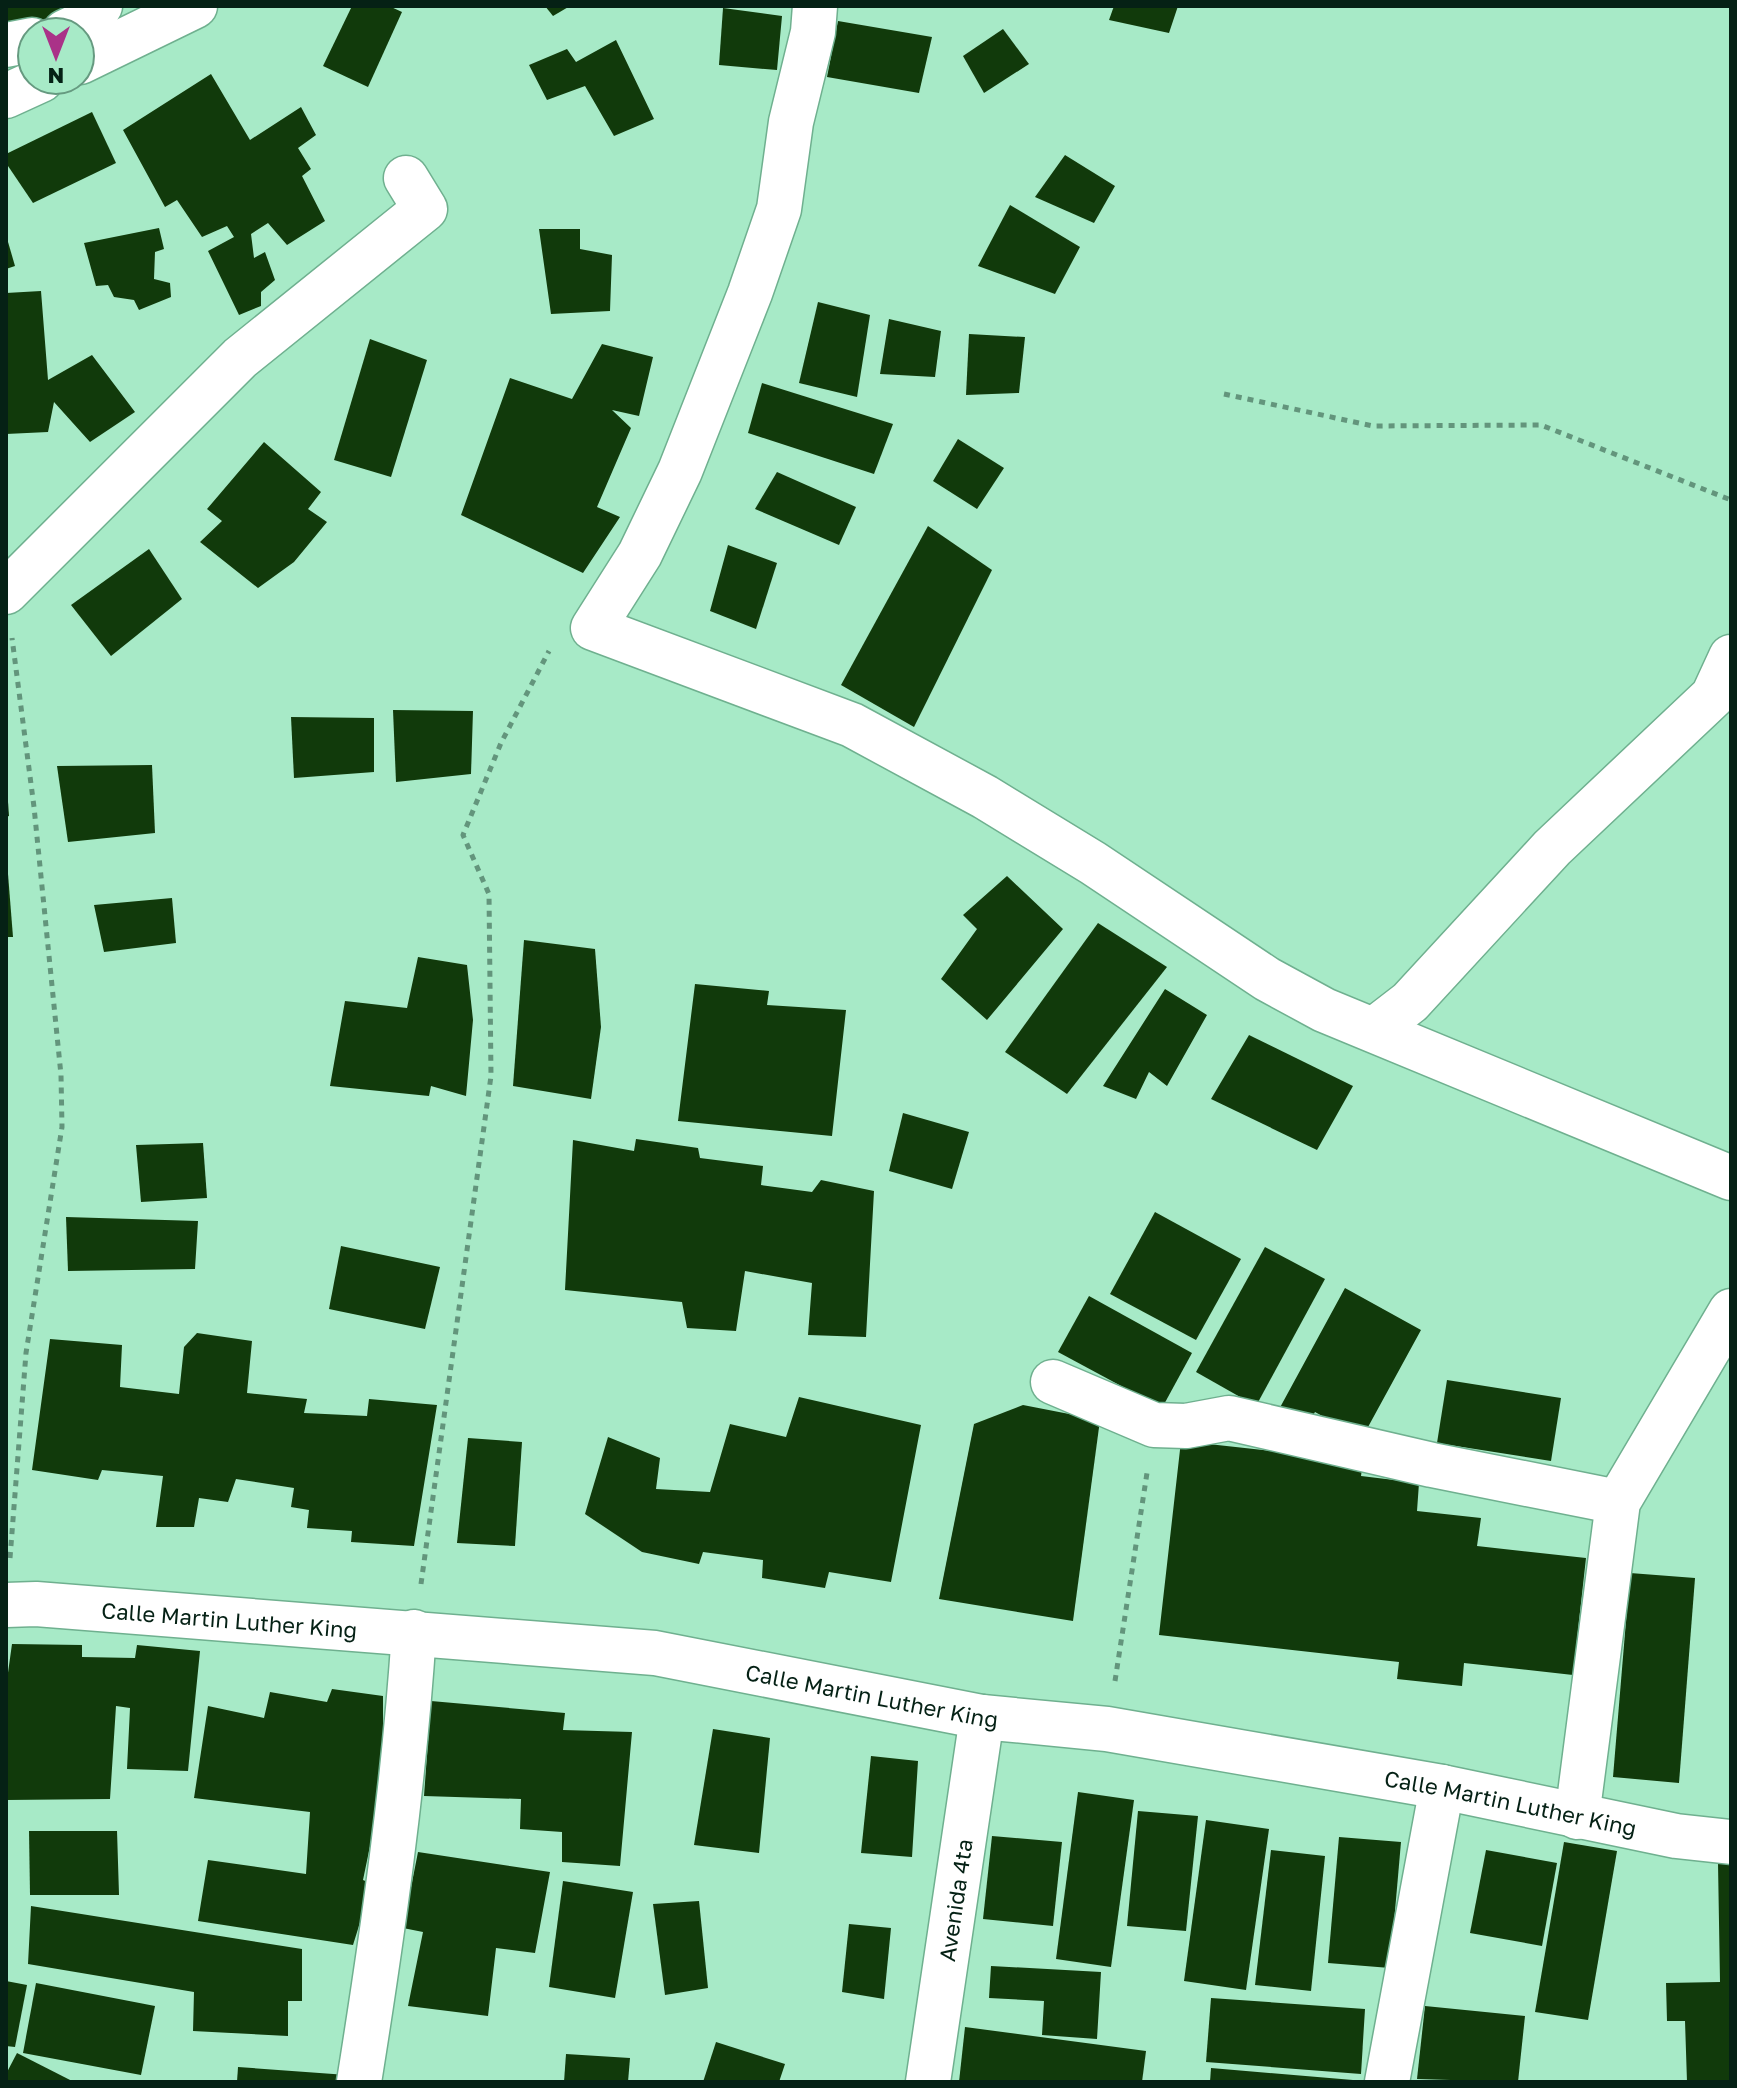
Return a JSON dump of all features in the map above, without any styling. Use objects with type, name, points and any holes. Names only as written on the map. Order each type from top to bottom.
[{"type":"street","points":[[96,54],[195,6]]},
{"type":"street","points":[[815,6],[813,32],[791,122],[779,209],[750,293],[680,471],[640,554],[593,628],[852,725],[985,797],[1080,854],[1267,979],[1324,1010],[1731,1178]]},
{"type":"street","points":[[9,589],[240,358],[425,209],[406,178]]},
{"type":"street","points":[[1375,1029],[1410,1002],[1552,848],[1713,696],[1731,657]]},
{"type":"street","points":[[1577,1817],[1618,1502],[1731,1311]]},
{"type":"street","points":[[1053,1382],[1154,1425],[1186,1426],[1229,1418],[1432,1465],[1618,1502]]},
{"type":"street","name":"Calle Martin Luther King","points":[[6,1606],[414,1632],[655,1653],[982,1717],[1107,1729],[1442,1787],[1577,1817],[1731,1842]]},
{"type":"street","points":[[359,2082],[401,1806],[414,1632]]},
{"type":"street","name":"Avenida 4ta","points":[[928,2082],[982,1717]]},
{"type":"street","points":[[1387,2082],[1442,1787]]},
{"type":"path","points":[[1224,394],[1373,426],[1541,425],[1731,500]]},
{"type":"path","points":[[6,1606],[26,1353],[62,1127],[34,807],[9,615],[9,589]]},
{"type":"path","points":[[414,1632],[491,1076],[489,894],[463,835],[501,743],[556,638],[593,628]]},
{"type":"path","points":[[1107,1729],[1154,1425]]},
{"type":"building","points":[[6,6],[74,6],[76,16],[16,16],[16,30],[6,32]]},
{"type":"building","points":[[352,6],[389,6],[402,12],[368,87],[323,66]]},
{"type":"building","points":[[545,6],[570,6],[553,16]]},
{"type":"building","points":[[1114,6],[1178,6],[1169,33],[1109,20]]},
{"type":"building","points":[[723,8],[782,16],[777,70],[719,65]]},
{"type":"building","points":[[838,21],[932,37],[919,93],[827,77]]},
{"type":"building","points":[[1003,29],[1029,64],[984,93],[963,56]]},
{"type":"building","points":[[616,40],[654,119],[614,136],[585,86],[547,100],[529,65],[567,49],[576,62]]},
{"type":"building","points":[[211,74],[250,140],[301,107],[316,135],[298,148],[311,169],[302,176],[325,221],[287,245],[268,223],[251,234],[254,258],[265,252],[275,280],[261,292],[261,306],[239,315],[208,251],[234,237],[227,226],[202,237],[177,200],[165,207],[123,130]]},
{"type":"building","points":[[92,112],[116,163],[33,203],[6,163],[6,154]]},
{"type":"building","points":[[1065,155],[1115,186],[1094,223],[1035,197]]},
{"type":"building","points":[[1010,205],[1080,247],[1055,294],[978,266]]},
{"type":"building","points":[[159,228],[164,249],[155,252],[154,279],[170,283],[171,297],[139,310],[134,300],[114,297],[108,285],[96,286],[84,243]]},
{"type":"building","points":[[539,229],[580,229],[580,249],[612,255],[610,311],[551,314]]},
{"type":"building","points":[[6,235],[15,266],[6,269]]},
{"type":"building","points":[[41,291],[48,380],[92,355],[135,412],[90,442],[54,402],[48,432],[6,434],[6,293]]},
{"type":"building","points":[[818,302],[870,315],[857,397],[799,383]]},
{"type":"building","points":[[889,319],[941,331],[935,377],[880,374]]},
{"type":"building","points":[[969,334],[1025,337],[1019,393],[966,395]]},
{"type":"building","points":[[370,339],[427,360],[391,477],[334,460]]},
{"type":"building","points":[[602,344],[653,357],[639,416],[612,410],[631,428],[597,507],[620,517],[583,573],[461,515],[510,378],[572,399]]},
{"type":"building","points":[[762,383],[893,424],[874,474],[748,433]]},
{"type":"building","points":[[958,439],[1004,468],[977,509],[933,481]]},
{"type":"building","points":[[264,442],[321,492],[308,509],[327,522],[294,562],[258,588],[200,542],[222,521],[207,509]]},
{"type":"building","points":[[777,472],[856,507],[839,545],[755,509]]},
{"type":"building","points":[[928,526],[992,570],[914,727],[841,685]]},
{"type":"building","points":[[728,545],[777,563],[756,629],[710,611]]},
{"type":"building","points":[[149,549],[182,599],[111,656],[71,605]]},
{"type":"building","points":[[393,710],[473,711],[471,774],[396,782]]},
{"type":"building","points":[[291,717],[374,718],[374,772],[294,778]]},
{"type":"building","points":[[152,765],[155,833],[68,842],[57,766]]},
{"type":"building","points":[[6,773],[9,816],[6,817]]},
{"type":"building","points":[[8,874],[13,937],[6,937]]},
{"type":"building","points":[[1007,876],[1063,929],[987,1020],[941,979],[977,929],[963,915]]},
{"type":"building","points":[[172,898],[176,943],[104,952],[94,905]]},
{"type":"building","points":[[1098,923],[1167,967],[1067,1094],[1005,1052]]},
{"type":"building","points":[[524,940],[595,949],[601,1027],[591,1099],[513,1086]]},
{"type":"building","points":[[418,957],[467,965],[473,1020],[466,1096],[431,1086],[429,1096],[330,1086],[345,1001],[407,1008]]},
{"type":"building","points":[[695,984],[769,991],[767,1005],[846,1010],[832,1136],[678,1121]]},
{"type":"building","points":[[1165,989],[1207,1015],[1167,1086],[1149,1072],[1136,1099],[1103,1086]]},
{"type":"building","points":[[1249,1035],[1353,1086],[1317,1150],[1211,1099]]},
{"type":"building","points":[[903,1113],[969,1132],[952,1189],[889,1171]]},
{"type":"building","points":[[636,1139],[698,1148],[700,1158],[763,1166],[761,1185],[812,1192],[821,1180],[874,1191],[866,1337],[808,1335],[812,1283],[745,1271],[736,1331],[687,1328],[682,1302],[565,1290],[573,1140],[634,1151]]},
{"type":"building","points":[[203,1143],[207,1198],[141,1202],[136,1145]]},
{"type":"building","points":[[1155,1212],[1241,1259],[1196,1340],[1110,1294]]},
{"type":"building","points":[[66,1217],[198,1221],[195,1269],[68,1271]]},
{"type":"building","points":[[341,1246],[440,1267],[425,1329],[329,1309]]},
{"type":"building","points":[[1265,1247],[1325,1279],[1256,1406],[1196,1372]]},
{"type":"building","points":[[1345,1288],[1421,1330],[1362,1438],[1315,1412],[1305,1428],[1277,1413]]},
{"type":"building","points":[[1089,1296],[1192,1353],[1162,1408],[1058,1352]]},
{"type":"building","points":[[197,1333],[252,1341],[247,1393],[307,1399],[304,1413],[367,1416],[369,1399],[437,1405],[414,1546],[351,1542],[352,1531],[307,1528],[309,1510],[291,1507],[294,1488],[236,1479],[228,1502],[199,1498],[194,1527],[156,1527],[163,1476],[102,1470],[98,1480],[32,1470],[50,1339],[122,1345],[120,1387],[179,1394],[184,1347]]},
{"type":"building","points":[[1447,1380],[1561,1398],[1551,1461],[1437,1443]]},
{"type":"building","points":[[799,1397],[921,1425],[891,1582],[829,1572],[825,1588],[762,1578],[763,1560],[703,1552],[699,1564],[642,1552],[585,1514],[608,1437],[660,1458],[656,1489],[710,1492],[730,1424],[786,1437]]},
{"type":"building","points":[[1023,1405],[1100,1420],[1073,1621],[939,1599],[974,1424]]},
{"type":"building","points":[[468,1438],[522,1442],[515,1546],[457,1543]]},
{"type":"building","points":[[1181,1441],[1363,1461],[1361,1476],[1419,1483],[1417,1511],[1481,1518],[1477,1546],[1586,1558],[1573,1675],[1464,1663],[1462,1686],[1397,1679],[1399,1662],[1159,1635]]},
{"type":"building","points":[[1630,1573],[1695,1578],[1679,1783],[1613,1777]]},
{"type":"building","points":[[12,1644],[82,1645],[82,1657],[135,1658],[137,1645],[200,1651],[188,1771],[127,1769],[130,1708],[116,1706],[110,1799],[6,1800],[6,1687]]},
{"type":"building","points":[[332,1689],[383,1696],[383,1725],[395,1726],[363,1880],[372,1884],[353,1945],[198,1921],[208,1860],[306,1874],[310,1812],[194,1798],[208,1706],[264,1718],[270,1692],[327,1702]]},
{"type":"building","points":[[431,1701],[565,1713],[563,1730],[632,1732],[620,1866],[562,1862],[562,1832],[520,1829],[521,1799],[424,1796]]},
{"type":"building","points":[[713,1729],[770,1738],[759,1853],[694,1845]]},
{"type":"building","points":[[871,1756],[918,1761],[912,1857],[861,1853]]},
{"type":"building","points":[[1078,1792],[1134,1800],[1111,1967],[1056,1959]]},
{"type":"building","points":[[1138,1811],[1198,1816],[1186,1931],[1127,1926]]},
{"type":"building","points":[[1206,1820],[1269,1829],[1246,1990],[1184,1981]]},
{"type":"building","points":[[29,1831],[117,1831],[119,1895],[30,1895]]},
{"type":"building","points":[[992,1836],[1062,1842],[1053,1926],[983,1919]]},
{"type":"building","points":[[1339,1837],[1401,1842],[1390,1968],[1328,1963]]},
{"type":"building","points":[[1564,1842],[1617,1851],[1588,2020],[1535,2012]]},
{"type":"building","points":[[1271,1850],[1325,1856],[1311,1991],[1255,1985]]},
{"type":"building","points":[[1486,1850],[1557,1863],[1542,1946],[1470,1933]]},
{"type":"building","points":[[418,1852],[550,1872],[535,1953],[496,1948],[488,2016],[408,2006],[423,1932],[403,1928]]},
{"type":"building","points":[[1718,1863],[1731,1863],[1731,2082],[1687,2082],[1685,2021],[1667,2021],[1666,1983],[1720,1982]]},
{"type":"building","points":[[563,1881],[633,1892],[615,1998],[549,1987]]},
{"type":"building","points":[[699,1901],[708,1988],[665,1995],[653,1904]]},
{"type":"building","points":[[31,1906],[302,1949],[302,2001],[288,2001],[288,2036],[193,2031],[194,1992],[28,1964]]},
{"type":"building","points":[[849,1924],[891,1928],[884,1999],[842,1992]]},
{"type":"building","points":[[991,1966],[1101,1972],[1097,2039],[1042,2035],[1044,2001],[989,1998]]},
{"type":"building","points":[[6,1981],[27,1985],[15,2047],[6,2046]]},
{"type":"building","points":[[36,1983],[155,2006],[141,2075],[23,2053]]},
{"type":"building","points":[[1211,1998],[1365,2009],[1361,2074],[1206,2062]]},
{"type":"building","points":[[1425,2006],[1525,2016],[1518,2082],[1417,2079]]},
{"type":"building","points":[[965,2027],[1146,2051],[1142,2082],[959,2082]]},
{"type":"building","points":[[716,2042],[785,2064],[779,2082],[703,2082]]},
{"type":"building","points":[[17,2053],[74,2082],[6,2082],[6,2074]]},
{"type":"building","points":[[566,2054],[630,2058],[628,2082],[564,2082]]},
{"type":"building","points":[[238,2067],[347,2075],[346,2082],[237,2082]]},
{"type":"building","points":[[1211,2068],[1353,2080],[1353,2082],[1210,2082]]}]
